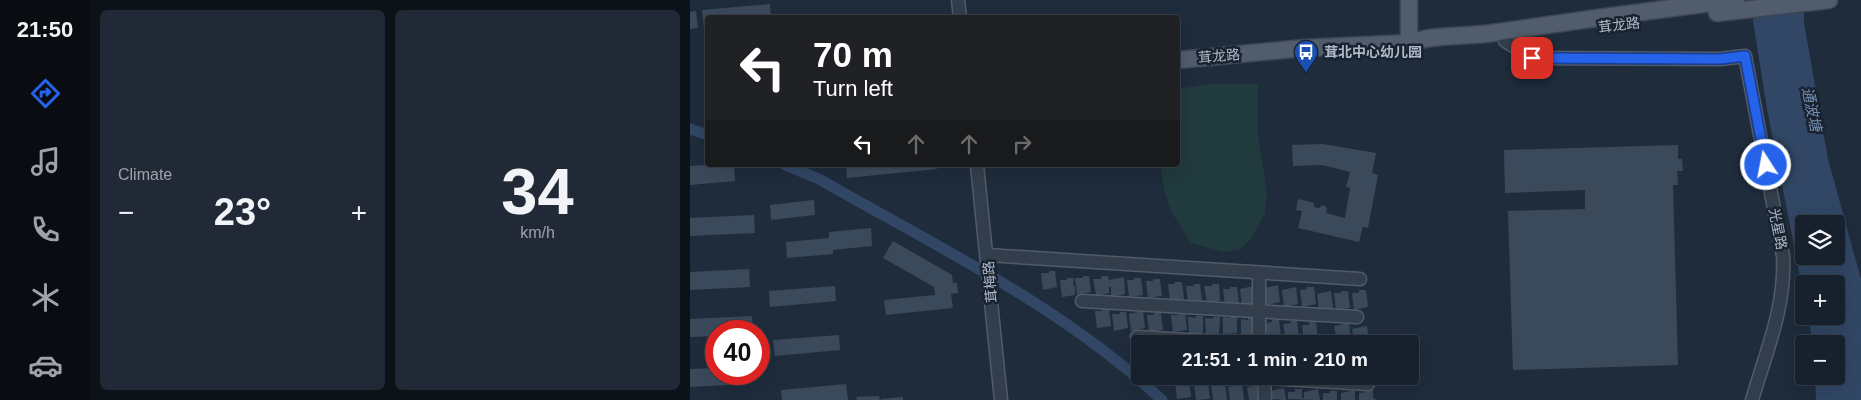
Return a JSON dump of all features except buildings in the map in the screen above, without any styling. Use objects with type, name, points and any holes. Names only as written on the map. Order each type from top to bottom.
[{"type":"main road","points":[[1409,0],[1409,43]]},
{"type":"main road","name":"茸龙路","points":[[1409,43],[1423,49],[1476,46],[1562,27],[1736,0]]},
{"type":"main road","name":"茸龙路","points":[[1180,60],[1304,48],[1409,43],[1424,38],[1562,27],[1829,0]]},
{"type":"street","points":[[958,0],[960,15]]},
{"type":"street","name":"光星路","points":[[1505,41],[1532,58],[1720,59],[1745,56],[1783,256],[1784,279],[1781,305],[1752,400]]},
{"type":"street","name":"茸梅路","points":[[977,167],[1001,400]]},
{"type":"street","points":[[987,254],[1360,279]]},
{"type":"street","points":[[1259,273],[1259,335]]},
{"type":"street","points":[[1082,301],[1357,316]]},
{"type":"street","points":[[1264,385],[1265,400]]},
{"type":"green space","points":[[1208,84],[1258,84],[1258,136],[1267,192],[1265,213],[1251,239],[1239,250],[1224,252],[1191,243],[1166,198],[1161,167],[1180,167],[1180,89]]},
{"type":"water","name":"通波塘","points":[[1756,0],[1804,0],[1804,23],[1828,159],[1843,215],[1795,215],[1795,251],[1767,109],[1753,21]]},
{"type":"water","points":[[1845,221],[1861,279],[1861,400],[1816,400],[1815,385],[1845,385],[1845,335],[1811,335],[1810,325],[1845,325],[1845,275],[1800,275],[1798,265],[1845,265]]},
{"type":"waterway","points":[[690,129],[705,134]]},
{"type":"waterway","points":[[790,167],[819,179],[953,254],[1041,307],[1083,335],[1162,400]]},
{"type":"place","name":"茸北中心幼儿园","points":[[1306,73]]},
{"type":"route","points":[[1532,58],[1720,59],[1745,56],[1766,165]]}]
